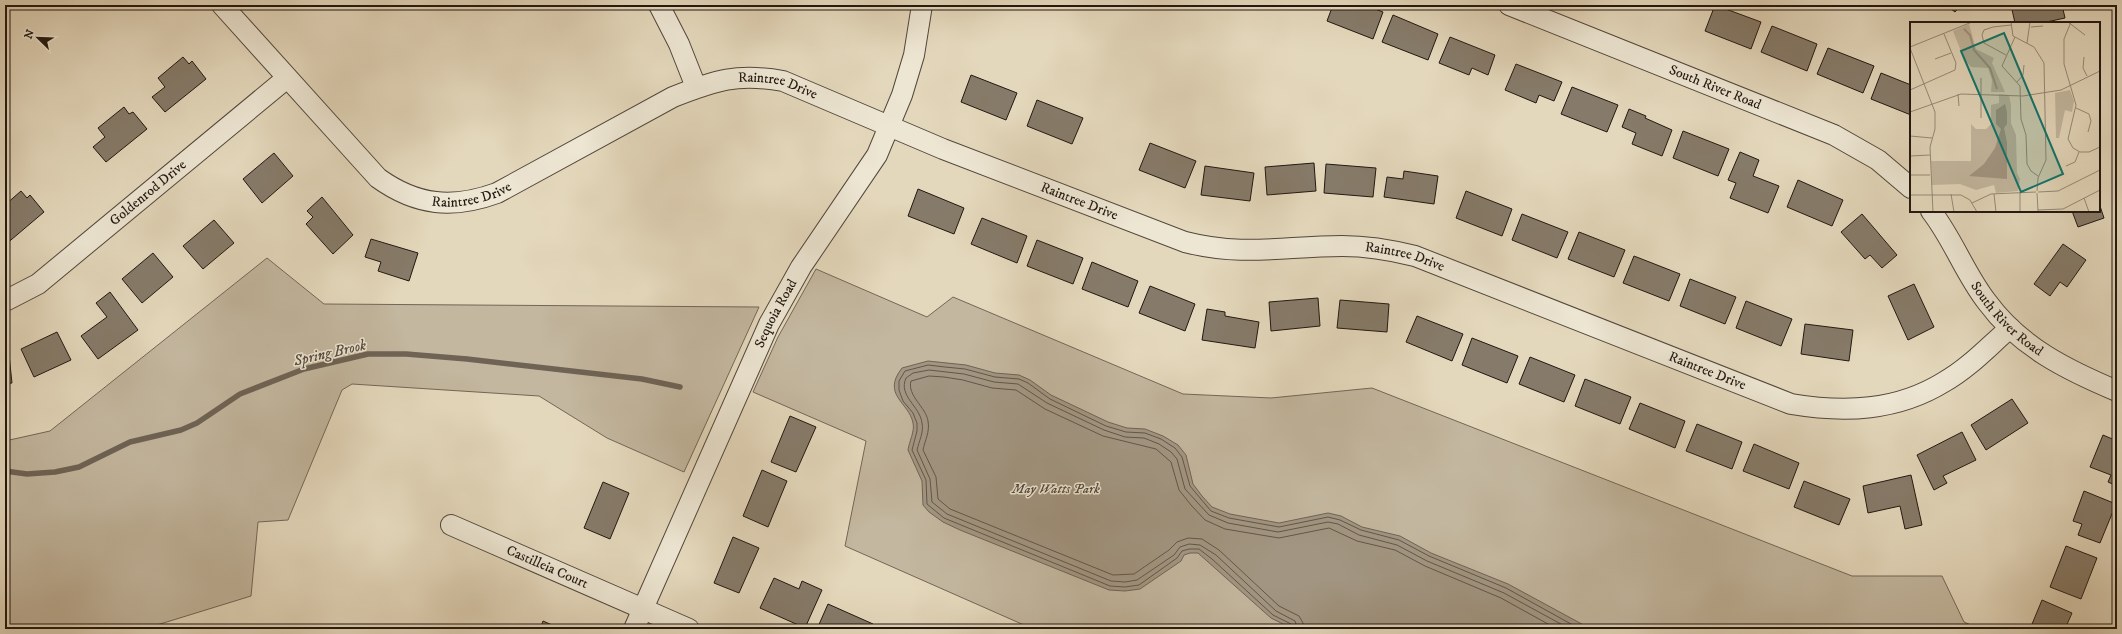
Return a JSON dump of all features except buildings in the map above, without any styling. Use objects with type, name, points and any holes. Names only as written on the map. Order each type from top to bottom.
[{"type":"street","name":"Raintree Drive","points":[[222,5],[378,178],[390,186],[415,198],[444,203],[478,200],[497,193],[673,97],[696,87],[724,79],[763,77],[784,81],[942,149],[1156,231],[1202,247],[1249,252],[1341,246],[1363,247],[1415,256],[1791,404],[1840,409],[1886,406],[1905,401],[1944,382],[1963,369],[2010,328]]},
{"type":"street","points":[[659,5],[679,44],[696,87]]},
{"type":"street","name":"Sequoia Road","points":[[634,629],[769,324],[813,248],[877,155],[902,95],[914,55],[922,5]]},
{"type":"street","name":"South River Road","points":[[1509,5],[1839,138],[1878,160],[1910,187]]},
{"type":"street","name":"Goldenrod Drive","points":[[5,301],[38,284],[287,78]]},
{"type":"street","name":"South River Road","points":[[1932,212],[1942,225],[1965,268],[1987,303],[2010,328],[2028,344],[2062,367],[2117,391]]},
{"type":"street","name":"Castilleia Court","points":[[451,525],[689,629]]},
{"type":"green space","points":[[267,258],[324,304],[759,307],[684,472],[607,438],[539,396],[352,384],[342,390],[288,520],[258,522],[251,596],[144,629],[5,629],[5,441],[50,431]]},
{"type":"green space","name":"May Watts Park","points":[[816,269],[927,317],[953,297],[1183,394],[1271,398],[1372,388],[1852,576],[1942,576],[1964,622],[1980,629],[1033,629],[845,546],[866,441],[753,392],[778,337]]},
{"type":"water","points":[[928,361],[966,365],[995,373],[1019,375],[1030,380],[1051,395],[1108,422],[1127,428],[1145,429],[1163,436],[1178,445],[1186,455],[1193,484],[1212,507],[1230,514],[1279,523],[1328,513],[1341,516],[1362,527],[1400,536],[1431,553],[1508,584],[1591,629],[1293,629],[1271,618],[1198,553],[1184,555],[1181,561],[1140,589],[1125,591],[1109,590],[960,530],[943,522],[929,512],[923,505],[922,481],[908,450],[913,433],[913,423],[907,409],[895,392],[894,385],[896,377],[902,368]]},
{"type":"waterway","name":"Spring Brook","points":[[5,471],[27,474],[55,472],[79,467],[130,442],[181,430],[197,423],[240,394],[304,369],[368,354],[406,354],[467,359],[642,379],[680,387]]}]
